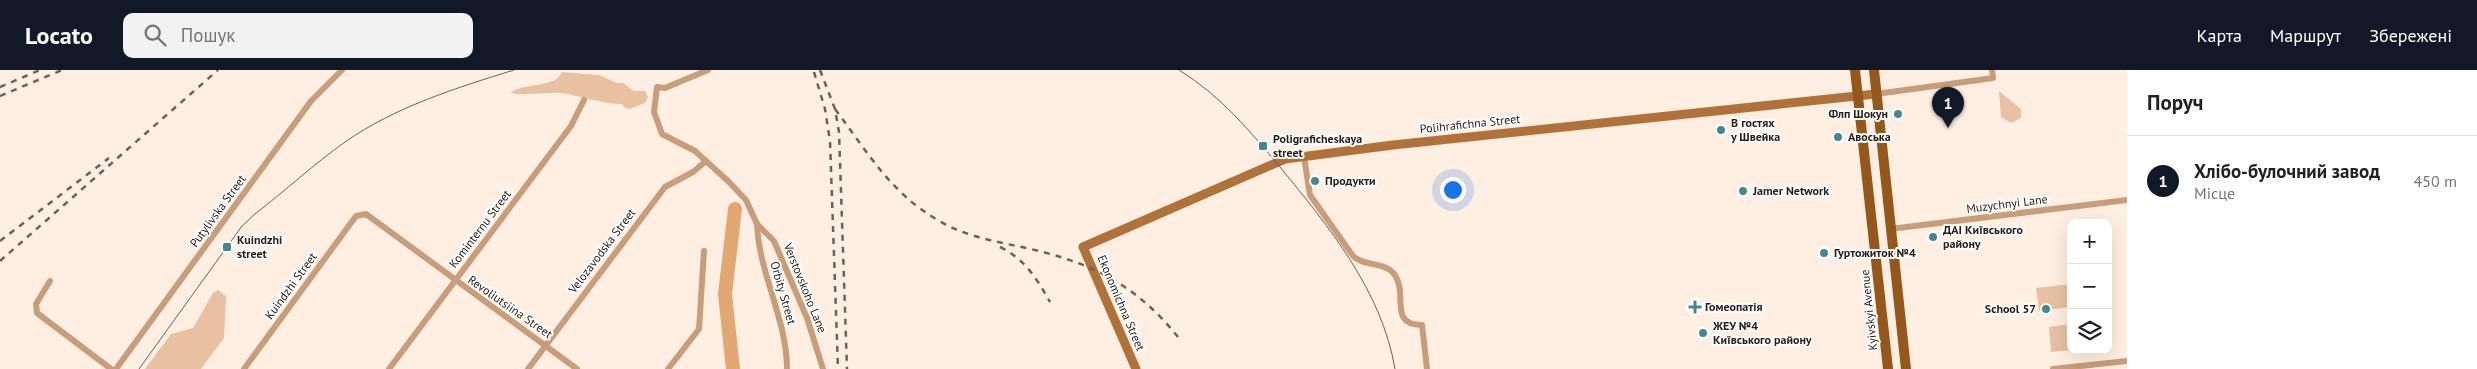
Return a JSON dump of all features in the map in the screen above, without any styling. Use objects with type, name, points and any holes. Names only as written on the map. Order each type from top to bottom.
[{"type":"main road","name":"Kyivskyi Avenue","points":[[1855,70],[1888,369]]},
{"type":"main road","points":[[1874,70],[1906,369]]},
{"type":"street","name":"Putylivska Street","points":[[116,369],[311,101],[342,70]]},
{"type":"street","name":"Verstovskoho Lane","points":[[708,70],[665,88],[657,87],[654,112],[662,134],[695,151],[706,160],[746,200],[757,224],[774,240],[807,318],[823,369]]},
{"type":"street","points":[[1876,94],[1993,78],[1992,70]]},
{"type":"street","name":"Polihrafichna Street","points":[[1083,247],[1285,159],[1393,145],[1876,94]]},
{"type":"street","name":"Kominternu Street","points":[[389,369],[570,126],[584,100]]},
{"type":"street","points":[[1304,156],[1310,195],[1353,256],[1360,261],[1387,268],[1397,277],[1402,315],[1411,324],[1422,325],[1427,369]]},
{"type":"street","name":"Velozavodska Street","points":[[528,369],[665,187],[693,172],[706,160]]},
{"type":"street","name":"Muzychnyi Lane","points":[[1890,229],[2127,200]]},
{"type":"street","name":"Revoliutsiina Street","points":[[356,216],[366,214],[577,369]]},
{"type":"street","name":"Kuindzhi Street","points":[[244,369],[356,216]]},
{"type":"street","name":"Orbity Street","points":[[757,224],[758,248],[782,330],[787,352],[787,369]]},
{"type":"street","name":"Ekonomichna Street","points":[[1083,247],[1136,369]]},
{"type":"street","points":[[668,369],[699,329],[704,251]]},
{"type":"street","points":[[50,281],[36,304],[37,313],[111,369]]},
{"type":"street","points":[[2053,369],[2127,361]]},
{"type":"shaded area","points":[[562,72],[599,75],[617,83],[623,83],[634,91],[645,91],[648,97],[645,103],[629,109],[622,104],[607,103],[561,93],[510,93],[524,87],[547,83],[559,77]]},
{"type":"shaded area","points":[[1999,91],[2021,109],[2021,118],[2011,123],[2001,117]]},
{"type":"shaded area","points":[[2067,284],[2067,308],[2039,311],[2036,288]]},
{"type":"shaded area","points":[[218,290],[226,296],[224,338],[201,369],[145,369],[171,334],[193,328],[213,293]]},
{"type":"shaded area","points":[[2067,325],[2067,350],[2051,352],[2049,327]]},
{"type":"waterway","points":[[733,369],[725,294],[735,209]]},
{"type":"tram line","points":[[139,369],[242,226],[322,159],[364,130],[405,109],[448,91],[514,70]]},
{"type":"tram line","points":[[1179,70],[1221,102],[1246,127],[1317,213],[1351,261],[1366,287],[1388,340],[1395,369]]},
{"type":"railway","points":[[0,87],[40,70]]},
{"type":"railway","points":[[0,96],[62,70]]},
{"type":"railway","points":[[0,261],[218,70]]},
{"type":"railway","points":[[820,70],[835,109],[839,132],[847,369]]},
{"type":"railway","points":[[814,72],[825,109],[830,141],[838,369]]},
{"type":"railway","points":[[835,109],[894,186],[923,211],[941,222],[966,233],[1064,258],[1101,273],[1149,306],[1178,337]]},
{"type":"railway","points":[[0,241],[109,158]]},
{"type":"railway","points":[[1000,247],[1017,257],[1030,270],[1050,302]]},
{"type":"place","name":"Флп Шокун","points":[[1898,114]]},
{"type":"place","name":"Хлібо-булочний завод","points":[[1948,128]]},
{"type":"place","name":"В гостях у Швейка","points":[[1721,130]]},
{"type":"place","name":"Авоська","points":[[1838,137]]},
{"type":"place","name":"Poligraficheskaya street","points":[[1263,146]]},
{"type":"place","name":"Продукти","points":[[1315,181]]},
{"type":"place","name":"Jamer Network","points":[[1743,191]]},
{"type":"place","name":"ДАІ Київського району","points":[[1933,237]]},
{"type":"place","name":"Kuindzhi street","points":[[227,247]]},
{"type":"place","name":"Гуртожиток №4","points":[[1824,253]]},
{"type":"place","name":"Гомеопатія","points":[[1695,307]]},
{"type":"place","name":"School 57","points":[[2046,309]]},
{"type":"place","name":"ЖЕУ №4 Київського району","points":[[1703,333]]}]
